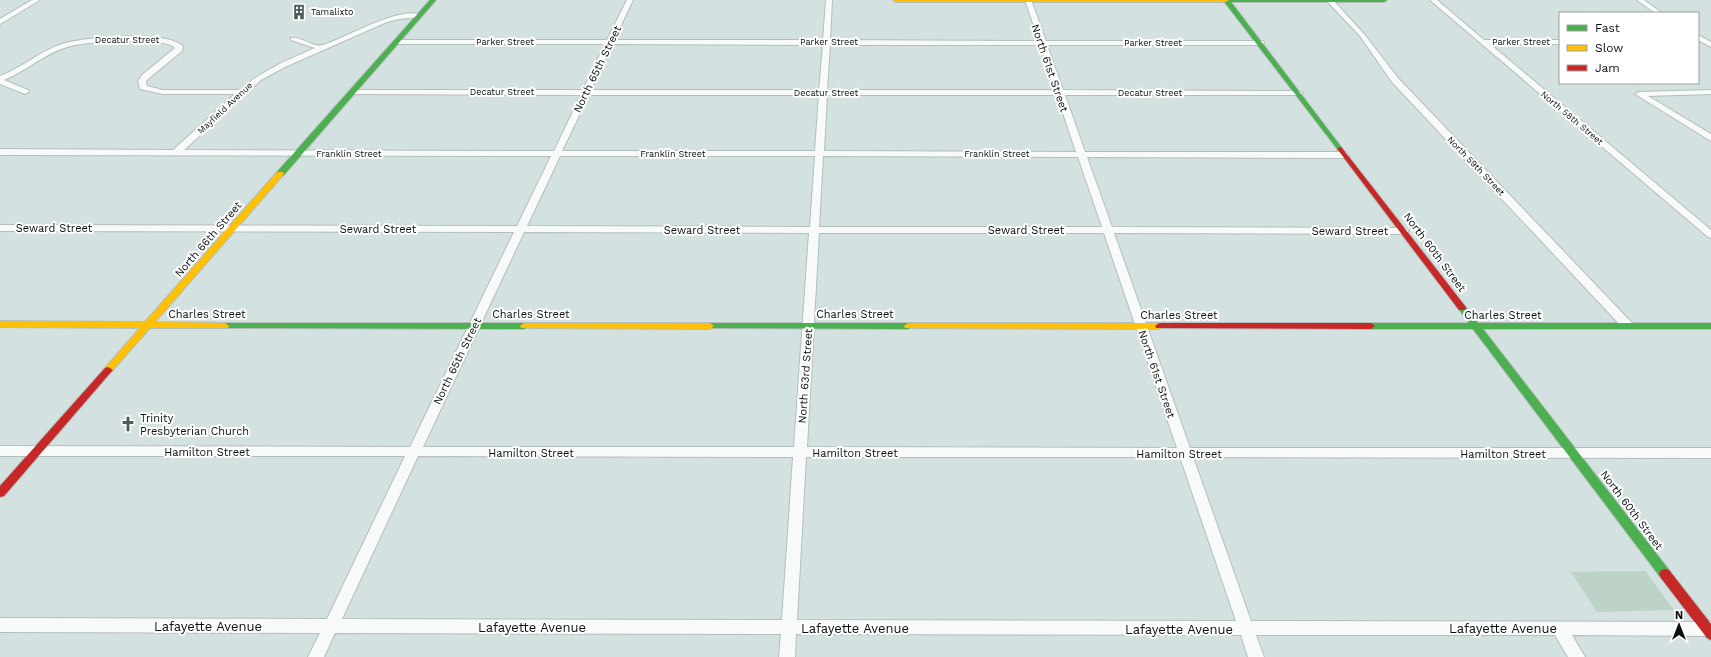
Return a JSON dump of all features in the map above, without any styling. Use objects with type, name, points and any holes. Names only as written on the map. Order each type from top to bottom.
[{"type":"street","points":[[0,22],[37,0]]},
{"type":"street","name":"North 66th Street","points":[[0,493],[433,0]]},
{"type":"street","name":"North 65th Street","points":[[316,657],[412,452],[630,0]]},
{"type":"street","name":"North 63rd Street","points":[[787,657],[829,0]]},
{"type":"street","points":[[896,0],[1384,0]]},
{"type":"street","name":"North 61st Street","points":[[1028,0],[1059,93],[1256,657]]},
{"type":"street","name":"North 60th Street","points":[[1227,0],[1710,630]]},
{"type":"street","name":"North 59th Street","points":[[1330,0],[1362,35],[1395,80],[1628,326]]},
{"type":"street","name":"North 58th Street","points":[[1433,0],[1709,232]]},
{"type":"street","points":[[1640,0],[1658,12]]},
{"type":"street","name":"Mayfield Avenue","points":[[175,153],[240,92],[266,73],[392,18],[419,16]]},
{"type":"street","points":[[1699,38],[1710,43]]},
{"type":"street","name":"Decatur Street","points":[[0,80],[17,72],[56,48],[74,42],[97,39],[159,39],[174,42],[179,46],[179,49],[145,77],[142,81],[143,87],[163,92],[240,92]]},
{"type":"street","points":[[293,39],[322,48]]},
{"type":"street","name":"Parker Street","points":[[397,42],[1260,43]]},
{"type":"street","name":"Parker Street","points":[[1482,42],[1559,42]]},
{"type":"street","points":[[1699,42],[1710,43]]},
{"type":"street","name":"Decatur Street","points":[[0,80],[25,92]]},
{"type":"street","name":"Decatur Street","points":[[353,92],[1299,93]]},
{"type":"street","points":[[1711,92],[1639,94],[1711,138]]},
{"type":"street","name":"Franklin Street","points":[[0,152],[1346,155]]},
{"type":"street","name":"Seward Street","points":[[0,228],[1404,231]]},
{"type":"street","name":"Charles Street","points":[[0,324],[1141,327],[1711,326]]},
{"type":"street","name":"Hamilton Street","points":[[0,451],[1185,454],[1711,453]]},
{"type":"street","name":"Lafayette Avenue","points":[[0,625],[1246,629],[1559,628],[1710,630]]},
{"type":"street","points":[[1559,628],[1577,657]]},
{"type":"green space","points":[[1645,571],[1674,610],[1597,612],[1571,572]]},
{"type":"traffic: fast","points":[[280,174],[433,0]]},
{"type":"traffic: fast","points":[[1226,0],[1384,0]]},
{"type":"traffic: fast","points":[[1227,0],[1340,149]]},
{"type":"traffic: fast","points":[[1462,308],[1665,574]]},
{"type":"traffic: fast","points":[[225,326],[524,326]]},
{"type":"traffic: fast","points":[[710,326],[908,326]]},
{"type":"traffic: fast","points":[[1371,326],[1711,326]]},
{"type":"traffic: slow","points":[[896,0],[1226,0]]},
{"type":"traffic: slow","points":[[108,370],[280,174]]},
{"type":"traffic: slow","points":[[0,324],[225,326]]},
{"type":"traffic: slow","points":[[524,326],[710,326]]},
{"type":"traffic: slow","points":[[908,326],[1159,326]]},
{"type":"traffic: jam","points":[[1340,149],[1462,308]]},
{"type":"traffic: jam","points":[[1159,326],[1371,326]]},
{"type":"traffic: jam","points":[[0,493],[108,370]]},
{"type":"traffic: jam","points":[[1665,574],[1711,634]]},
{"type":"place","name":"Tamalixto","points":[[299,12]]},
{"type":"place","name":"Trinity Presbyterian Church","points":[[128,424]]}]
